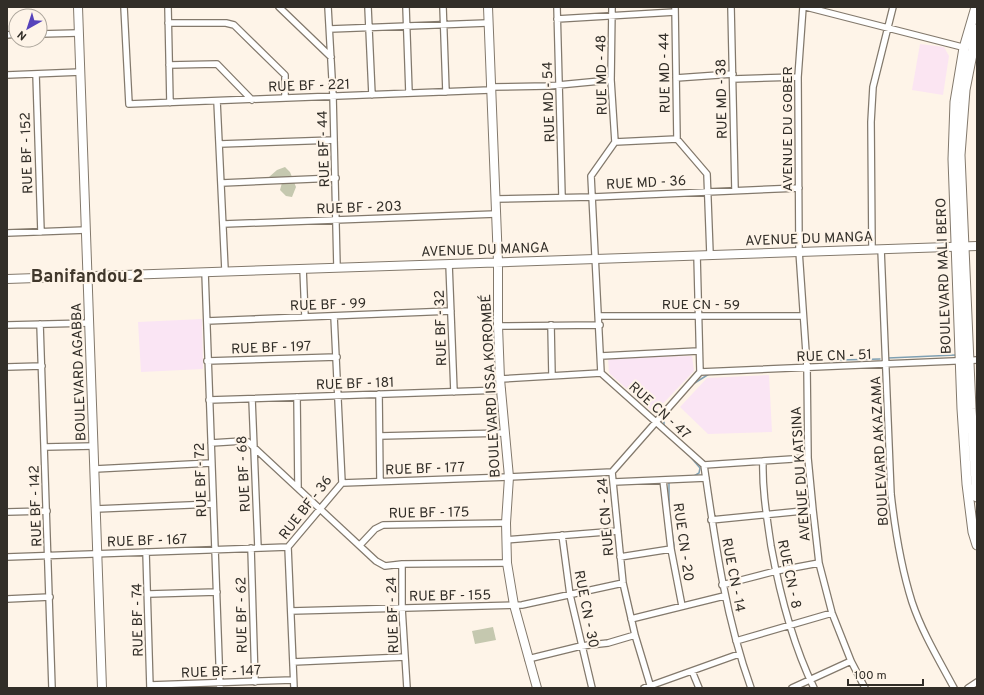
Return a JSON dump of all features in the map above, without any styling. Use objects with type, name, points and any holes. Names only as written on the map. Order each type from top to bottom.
[{"type":"main road","name":"BOULEVARD MALI BERO","points":[[976,7],[955,102],[953,127],[969,360],[973,532],[977,545]]},
{"type":"main road","name":"BOULEVARD MALI BERO","points":[[968,48],[977,29]]},
{"type":"main road","name":"BOULEVARD MALI BERO","points":[[973,484],[977,497]]},
{"type":"street","name":"BOULEVARD AGABBA","points":[[78,7],[102,688]]},
{"type":"street","name":"RUE BF - 221","points":[[124,7],[129,104],[409,94],[611,80]]},
{"type":"street","points":[[168,7],[170,103]]},
{"type":"street","points":[[279,7],[331,57]]},
{"type":"street","name":"RUE BF - 44","points":[[328,7],[336,178],[337,267]]},
{"type":"street","points":[[368,7],[372,95]]},
{"type":"street","points":[[406,7],[409,94]]},
{"type":"street","points":[[443,7],[446,92]]},
{"type":"street","name":"BOULEVARD ISSA KOROMBÉ","points":[[488,7],[494,199],[498,262],[500,379],[509,477],[506,523],[507,563],[514,605],[537,688]]},
{"type":"street","name":"RUE MD - 54","points":[[557,7],[562,197]]},
{"type":"street","name":"RUE MD - 48","points":[[612,7],[611,80],[615,142]]},
{"type":"street","name":"RUE MD - 38","points":[[731,7],[735,190]]},
{"type":"street","name":"AVENUE DU GOBER","points":[[800,251],[798,77],[803,7]]},
{"type":"street","points":[[806,7],[968,48]]},
{"type":"street","points":[[872,249],[870,122],[874,81],[893,7]]},
{"type":"street","points":[[557,19],[675,10]]},
{"type":"street","name":"RUE MD - 44","points":[[675,10],[677,139]]},
{"type":"street","points":[[168,23],[226,23],[234,25],[285,75],[285,98]]},
{"type":"street","points":[[330,29],[369,26],[488,23]]},
{"type":"street","points":[[48,34],[78,33]]},
{"type":"street","points":[[169,65],[217,64],[252,100]]},
{"type":"street","points":[[7,75],[81,72]]},
{"type":"street","name":"RUE BF - 152","points":[[36,74],[41,232]]},
{"type":"street","points":[[676,78],[798,77]]},
{"type":"street","points":[[218,101],[225,270]]},
{"type":"street","points":[[500,379],[601,373],[592,174],[615,142],[677,139],[706,172],[710,254]]},
{"type":"street","points":[[220,144],[334,140]]},
{"type":"street","points":[[222,183],[336,178]]},
{"type":"street","name":"RUE MD - 36","points":[[494,199],[593,197],[799,188]]},
{"type":"street","name":"RUE BF - 203","points":[[224,224],[496,214]]},
{"type":"street","points":[[7,233],[86,230]]},
{"type":"street","name":"AVENUE DU MANGA","points":[[7,278],[977,246]]},
{"type":"street","name":"BOULEVARD AKAZAMA","points":[[881,249],[891,494],[902,566],[912,603],[924,631],[954,688]]},
{"type":"street","name":"AVENUE DU KATSINA","points":[[800,251],[807,367],[808,458],[819,563],[832,613],[851,661],[865,688]]},
{"type":"street","points":[[697,255],[698,352],[700,372]]},
{"type":"street","name":"RUE BF - 32","points":[[449,264],[454,392]]},
{"type":"street","points":[[303,268],[305,317]]},
{"type":"street","name":"RUE BF - 72","points":[[205,272],[207,361],[220,686]]},
{"type":"street","name":"RUE BF - 99","points":[[207,321],[451,311]]},
{"type":"street","name":"RUE BF - 36","points":[[294,688],[288,547],[342,483],[334,316]]},
{"type":"street","name":"RUE CN - 59","points":[[599,316],[803,316]]},
{"type":"street","points":[[7,325],[90,322]]},
{"type":"street","name":"RUE BF - 142","points":[[40,324],[52,688]]},
{"type":"street","points":[[551,325],[552,376]]},
{"type":"street","points":[[498,326],[600,325]]},
{"type":"street","points":[[601,356],[698,352]]},
{"type":"street","name":"RUE BF - 197","points":[[207,361],[337,357]]},
{"type":"street","name":"RUE CN - 51","points":[[700,372],[886,365],[969,360]]},
{"type":"street","points":[[7,367],[42,366]]},
{"type":"street","name":"RUE CN - 24","points":[[651,687],[635,635],[623,583],[612,472],[654,422],[700,372]]},
{"type":"street","name":"RUE CN - 47","points":[[601,373],[654,422],[704,465]]},
{"type":"street","name":"RUE BF - 181","points":[[209,400],[502,390]]},
{"type":"street","points":[[379,394],[380,482]]},
{"type":"street","points":[[298,397],[298,488]]},
{"type":"street","name":"RUE BF - 68","points":[[252,399],[258,548]]},
{"type":"street","points":[[380,436],[505,433]]},
{"type":"street","name":"RUE BF - 24","points":[[211,443],[243,441],[253,446],[380,564],[384,566],[402,564],[402,608],[407,688]]},
{"type":"street","points":[[45,447],[94,446]]},
{"type":"street","points":[[704,465],[808,458]]},
{"type":"street","name":"RUE CN - 8","points":[[763,461],[766,514],[776,571],[789,626],[814,688]]},
{"type":"street","points":[[95,469],[211,463]]},
{"type":"street","name":"RUE CN - 14","points":[[704,465],[711,520],[724,596],[739,654],[751,688]]},
{"type":"street","name":"RUE BF - 177","points":[[342,483],[612,472]]},
{"type":"street","points":[[614,482],[706,478]]},
{"type":"street","name":"RUE CN - 20","points":[[663,480],[671,549],[682,606]]},
{"type":"street","points":[[96,509],[213,504]]},
{"type":"street","points":[[711,520],[813,510]]},
{"type":"street","points":[[7,512],[47,511]]},
{"type":"street","name":"RUE BF - 175","points":[[360,545],[375,529],[383,525],[506,523]]},
{"type":"street","points":[[506,540],[618,531]]},
{"type":"street","name":"RUE CN - 30","points":[[562,535],[570,595],[592,688]]},
{"type":"street","name":"RUE BF - 167","points":[[7,557],[288,547]]},
{"type":"street","name":"RUE BF - 62","points":[[251,548],[255,682]]},
{"type":"street","points":[[620,557],[671,549]]},
{"type":"street","name":"RUE BF - 74","points":[[146,552],[150,686]]},
{"type":"street","points":[[402,564],[507,563]]},
{"type":"street","points":[[722,585],[776,571],[819,563]]},
{"type":"street","name":"RUE BF - 155","points":[[291,611],[532,604],[623,583]]},
{"type":"street","points":[[148,594],[217,592]]},
{"type":"street","points":[[631,619],[724,596]]},
{"type":"street","points":[[7,599],[50,597]]},
{"type":"street","points":[[736,641],[832,613]]},
{"type":"street","points":[[528,659],[582,646],[608,643],[635,635]]},
{"type":"street","points":[[644,688],[651,687],[739,654]]},
{"type":"street","points":[[293,662],[405,657]]},
{"type":"street","points":[[792,688],[851,661]]},
{"type":"street","points":[[692,671],[699,688]]},
{"type":"street","name":"RUE BF - 147","points":[[150,686],[220,686],[293,680]]},
{"type":"street","points":[[968,688],[977,682]]},
{"type":"shaded area","points":[[920,44],[944,47],[949,56],[943,95],[912,90]]},
{"type":"shaded area","points":[[202,319],[203,369],[141,372],[138,322]]},
{"type":"shaded area","points":[[692,356],[694,371],[654,413],[609,373],[608,358]]},
{"type":"shaded area","points":[[769,375],[772,432],[708,434],[680,407],[707,378]]},
{"type":"green space","points":[[285,167],[290,172],[296,187],[292,197],[286,196],[280,190],[283,179],[277,177],[273,181],[269,177],[277,170]]},
{"type":"green space","points":[[493,627],[496,640],[475,644],[472,631]]},
{"type":"waterway","points":[[888,358],[956,355]]},
{"type":"waterway","points":[[836,363],[840,360],[880,359]]},
{"type":"waterway","points":[[693,384],[709,374]]},
{"type":"waterway","points":[[664,427],[664,421],[667,413]]},
{"type":"waterway","points":[[688,454],[700,468],[699,473],[694,476]]},
{"type":"waterway","points":[[669,482],[669,511],[674,546],[673,549]]},
{"type":"waterway","points":[[677,566],[678,572]]},
{"type":"district","name":"Banifandou 2","points":[[87,276]]}]
